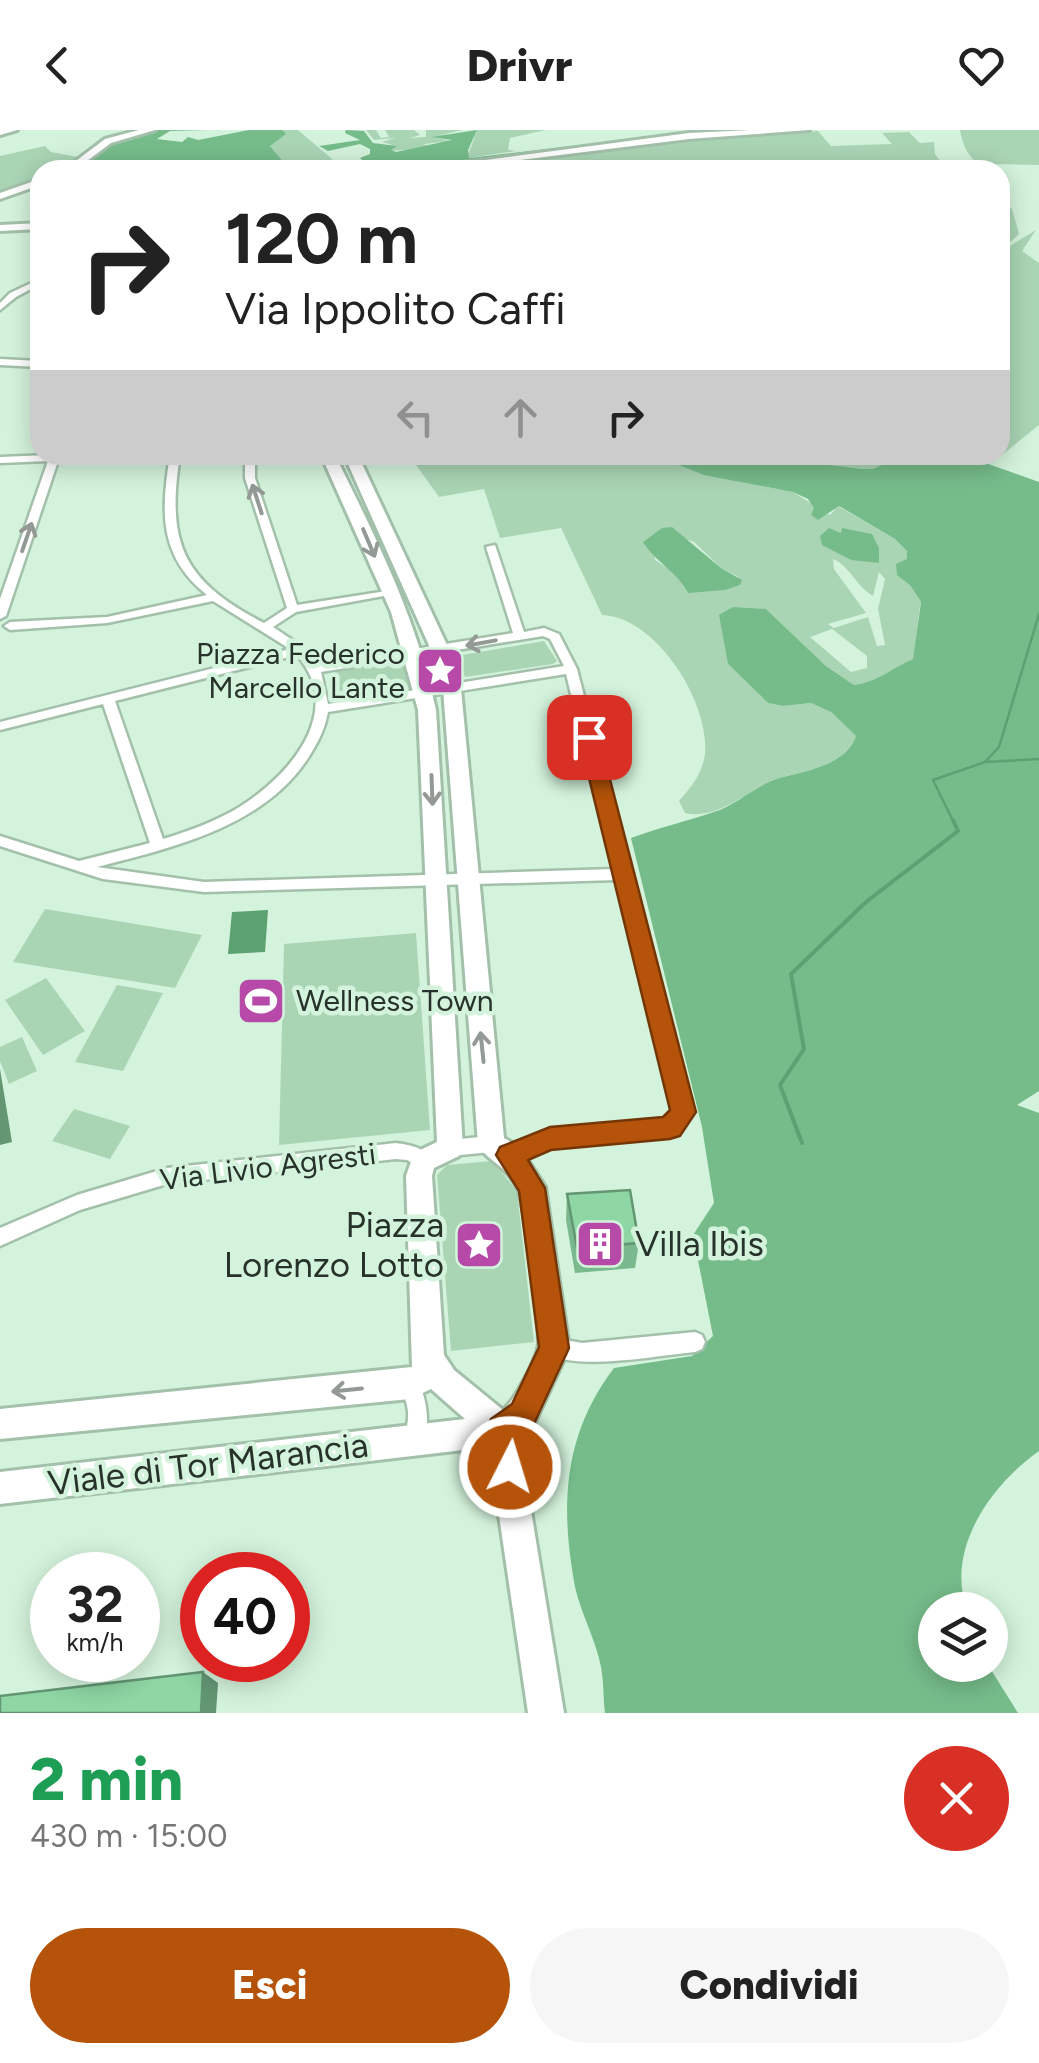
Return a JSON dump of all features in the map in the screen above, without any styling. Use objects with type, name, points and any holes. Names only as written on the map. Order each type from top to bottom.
[{"type":"street","points":[[0,132],[12,130]]},
{"type":"street","points":[[83,160],[110,140],[150,130]]},
{"type":"street","points":[[508,160],[689,136],[804,130]]},
{"type":"street","points":[[0,196],[30,186]]},
{"type":"street","points":[[0,228],[30,226]]},
{"type":"street","points":[[0,308],[30,286]]},
{"type":"street","points":[[0,362],[30,364]]},
{"type":"street","points":[[0,460],[30,458]]},
{"type":"street","points":[[0,616],[52,465]]},
{"type":"street","points":[[76,868],[158,846],[224,820],[278,785],[307,752],[323,709],[312,670],[298,650],[215,596],[187,569],[168,529],[167,496],[173,465]]},
{"type":"street","points":[[250,465],[250,478],[292,610]]},
{"type":"street","points":[[332,465],[389,592],[424,692],[450,1148]]},
{"type":"street","points":[[356,465],[440,650],[452,688],[466,880],[500,1150],[532,1188],[554,1348],[522,1415],[502,1430]]},
{"type":"street","points":[[491,547],[520,636]]},
{"type":"street","points":[[264,628],[292,610],[389,592]]},
{"type":"street","points":[[10,626],[107,620],[215,596]]},
{"type":"street","points":[[312,670],[550,634],[571,669],[683,1112],[670,1128],[550,1139],[500,1150],[450,1148],[423,1161],[419,1176],[420,1371],[415,1440]]},
{"type":"street","points":[[0,726],[298,650]]},
{"type":"street","points":[[323,709],[571,669]]},
{"type":"street","points":[[108,700],[158,846]]},
{"type":"street","points":[[0,842],[76,868],[142,882],[204,887],[625,874]]},
{"type":"street","name":"Via Livio Agresti","points":[[0,1237],[104,1194],[197,1170],[402,1151],[423,1161]]},
{"type":"street","points":[[554,1348],[582,1354],[695,1342]]},
{"type":"street","points":[[420,1371],[443,1381],[502,1430],[546,1713]]},
{"type":"street","name":"Viale di Tor Marancia","points":[[0,1424],[420,1371]]},
{"type":"street","name":"Viale di Tor Marancia","points":[[0,1488],[502,1430]]},
{"type":"shaded area","points":[[154,130],[209,130],[170,131],[157,139],[182,142],[188,137],[198,140],[249,130],[282,130],[286,134],[270,146],[282,160],[84,160],[108,142]]},
{"type":"shaded area","points":[[282,130],[298,130],[333,160],[282,160],[270,146],[285,134]]},
{"type":"shaded area","points":[[366,130],[376,130],[381,138],[389,137],[385,130],[414,130],[420,135],[410,138],[426,137],[426,130],[462,130],[433,137],[451,141],[424,144],[429,148],[388,151],[396,146],[382,142],[395,138],[374,140]]},
{"type":"shaded area","points":[[477,130],[546,130],[510,138],[508,150],[516,151],[467,158]]},
{"type":"shaded area","points":[[477,130],[468,150],[469,158],[718,132],[485,160],[362,160],[370,149],[360,144],[328,151],[319,146],[360,140],[345,133],[364,131],[373,143],[397,146],[391,150],[396,152],[452,140],[431,137]]},
{"type":"shaded area","points":[[960,130],[1039,130],[1039,165],[974,160]]},
{"type":"shaded area","points":[[818,131],[831,146],[892,144],[882,133],[909,132],[920,143],[934,142],[940,160],[506,160],[709,136]]},
{"type":"shaded area","points":[[45,146],[51,152],[78,157],[30,160],[30,184],[0,194],[0,156]]},
{"type":"shaded area","points":[[1010,207],[1012,209],[1019,234],[1010,242]]},
{"type":"shaded area","points":[[1036,230],[1022,251],[1039,263],[1039,425],[1010,448],[1010,246]]},
{"type":"shaded area","points":[[416,465],[966,465],[742,482],[793,492],[830,515],[838,506],[895,539],[907,551],[910,585],[921,602],[913,659],[854,685],[826,666],[766,609],[728,664],[768,703],[811,703],[831,712],[856,736],[850,747],[831,762],[771,782],[719,809],[697,814],[685,813],[679,801],[702,768],[704,733],[689,688],[660,646],[622,619],[602,615],[561,528],[500,538],[484,489],[439,497]],"holes":[[[659,531],[694,542],[721,568],[738,577],[725,590],[697,584],[655,560],[651,536]],[[833,559],[873,596],[879,572],[885,579],[878,609],[885,645],[877,646],[868,617],[834,628],[828,624],[866,613],[834,569]],[[832,629],[867,656],[867,668],[851,672],[810,637]]]},
{"type":"shaded area","points":[[679,465],[828,465],[873,469],[882,465],[991,465],[1039,482],[1039,1091],[1017,1105],[1039,1113],[1039,1451],[1004,1482],[977,1520],[962,1564],[963,1592],[918,1592],[918,1682],[999,1682],[1018,1713],[605,1713],[601,1667],[575,1587],[568,1528],[570,1472],[575,1445],[597,1393],[614,1368],[692,1356],[713,1336],[693,1235],[714,1203],[702,1127],[631,838],[714,812],[769,782],[822,766],[843,754],[856,736],[831,712],[811,703],[768,703],[728,664],[719,615],[733,607],[766,609],[826,666],[854,685],[913,659],[921,602],[910,585],[897,575],[896,564],[907,559],[907,551],[895,539],[839,506],[818,520],[811,515],[814,508],[808,499],[793,492],[704,475]]},
{"type":"shaded area","points":[[672,527],[721,568],[742,580],[740,585],[688,593],[643,542],[662,528]]},
{"type":"shaded area","points":[[829,528],[841,533],[842,528],[872,534],[879,548],[879,563],[851,560],[822,545],[820,536]]},
{"type":"shaded area","points":[[544,641],[557,661],[553,664],[465,677],[456,656]]},
{"type":"shaded area","points":[[407,659],[415,687],[337,698],[331,671]]},
{"type":"shaded area","points":[[45,909],[202,935],[175,988],[13,962]]},
{"type":"shaded area","points":[[268,910],[265,952],[228,954],[232,912]]},
{"type":"shaded area","points":[[416,933],[430,1130],[279,1145],[284,944]]},
{"type":"shaded area","points":[[46,978],[85,1031],[43,1055],[5,1000]]},
{"type":"shaded area","points":[[117,985],[163,993],[123,1071],[75,1062]]},
{"type":"shaded area","points":[[22,1037],[37,1071],[9,1084],[0,1061],[0,1047]]},
{"type":"shaded area","points":[[74,1109],[130,1126],[110,1159],[52,1141]]},
{"type":"shaded area","points":[[492,1161],[517,1191],[534,1342],[451,1351],[437,1175],[447,1165]]},
{"type":"building","points":[[630,1190],[639,1243],[577,1248],[567,1194]]},
{"type":"building","points":[[180,1675],[180,1682],[203,1682],[201,1713],[0,1713],[0,1696],[118,1682],[160,1682],[160,1677]]},
{"type":"waterway","points":[[985,762],[999,747],[1039,614]]},
{"type":"waterway","points":[[985,762],[1039,759]]},
{"type":"waterway","points":[[954,823],[933,780],[985,762]]},
{"type":"waterway","points":[[802,1143],[780,1085],[804,1049],[791,974],[866,902],[958,831],[953,820]]},
{"type":"place","name":"Piazza Federico Marcello Lante","points":[[440,671]]},
{"type":"place","name":"Wellness Town","points":[[261,1001]]},
{"type":"place","name":"Villa Ibis","points":[[600,1244]]},
{"type":"place","name":"Piazza Lorenzo Lotto","points":[[479,1245]]},
{"type":"route","points":[[510,1467],[502,1430],[522,1415],[554,1348],[532,1188],[510,1155],[550,1139],[670,1128],[683,1112],[589,737]]}]
